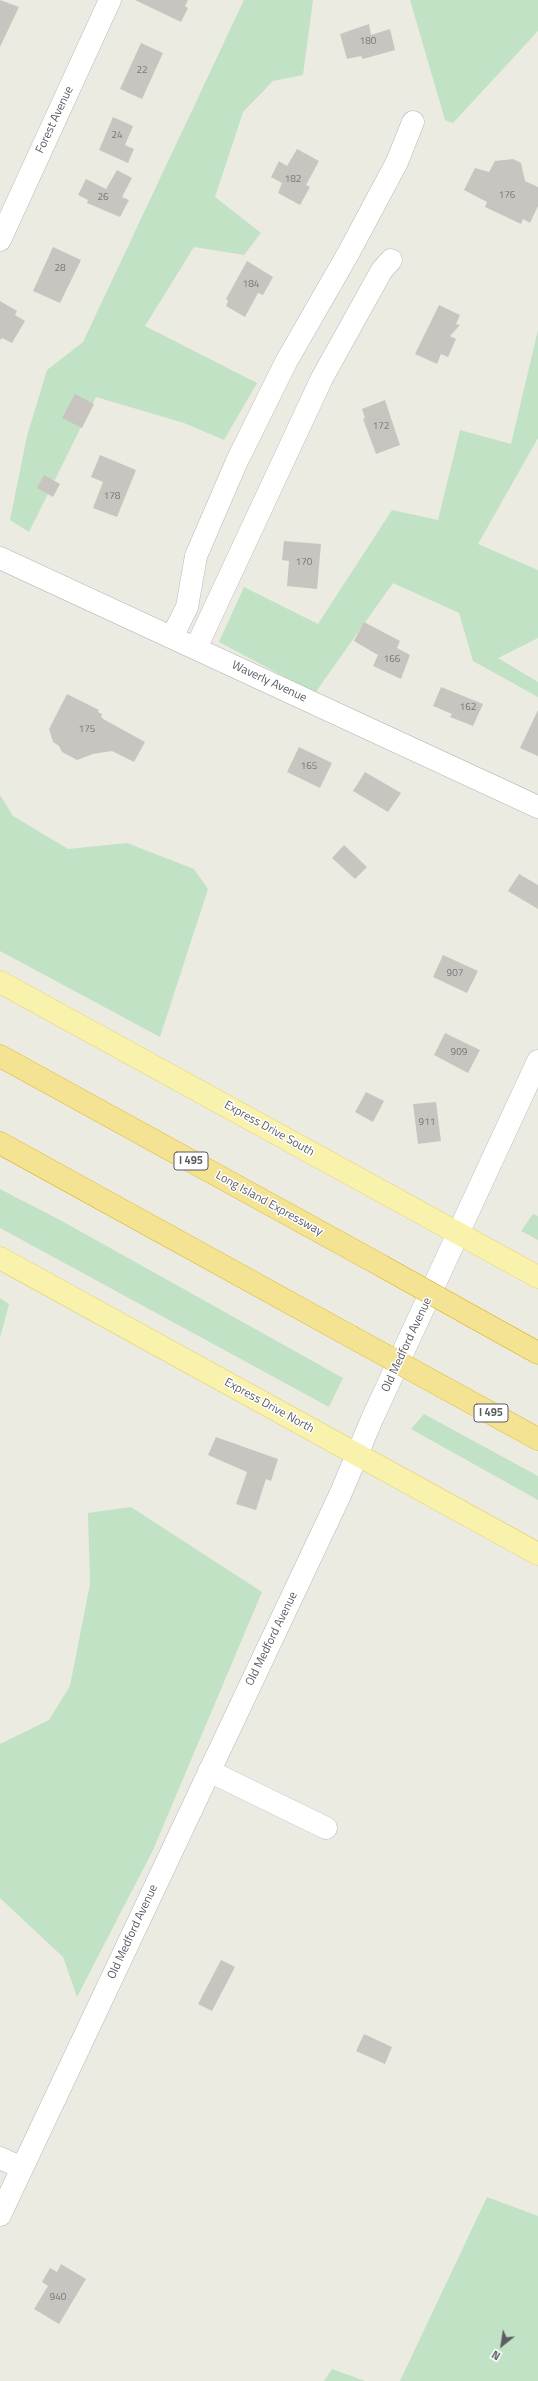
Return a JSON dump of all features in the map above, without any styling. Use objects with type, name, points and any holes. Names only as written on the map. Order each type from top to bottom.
[{"type":"highway","name":"Long Island Expressway","points":[[0,1056],[538,1353]]},
{"type":"highway","name":"I 495","points":[[0,1143],[538,1440]]},
{"type":"main road","name":"Express Drive South","points":[[0,982],[538,1277]]},
{"type":"main road","name":"Express Drive North","points":[[0,1258],[538,1554]]},
{"type":"street","name":"Forest Avenue","points":[[0,240],[110,0]]},
{"type":"street","points":[[172,637],[187,606],[196,556],[237,461],[286,362],[349,252],[397,162],[413,122]]},
{"type":"street","points":[[196,648],[322,378],[382,270],[391,260]]},
{"type":"street","name":"Waverly Avenue","points":[[0,558],[538,807]]},
{"type":"street","name":"Old Medford Avenue","points":[[0,2215],[337,1502],[357,1454],[538,1061]]},
{"type":"street","points":[[209,1772],[326,1828]]},
{"type":"street","points":[[0,2158],[22,2168]]},
{"type":"green space","points":[[244,0],[313,0],[303,75],[273,81],[243,112],[215,197],[261,233],[244,255],[194,247],[145,326],[257,383],[224,440],[184,423],[96,397],[29,532],[10,520],[27,436],[47,370],[83,342]]},
{"type":"green space","points":[[410,0],[538,0],[538,31],[453,123],[445,120]]},
{"type":"green space","points":[[538,330],[538,438],[478,544],[538,570],[538,638],[498,658],[538,682],[538,697],[473,661],[459,613],[393,583],[315,693],[219,642],[244,587],[318,624],[392,510],[438,520],[460,430],[511,444]]},
{"type":"green space","points":[[0,795],[13,816],[68,849],[127,843],[194,869],[208,889],[160,1037],[0,951]]},
{"type":"green space","points":[[0,1189],[60,1220],[343,1378],[329,1407],[0,1228]]},
{"type":"green space","points":[[533,1214],[538,1216],[538,1240],[521,1231]]},
{"type":"green space","points":[[0,1298],[9,1304],[0,1338]]},
{"type":"green space","points":[[424,1414],[538,1476],[538,1500],[411,1429]]},
{"type":"green space","points":[[131,1507],[262,1592],[153,1850],[77,1997],[63,1957],[0,1898],[0,1744],[49,1720],[70,1686],[90,1584],[88,1513]]},
{"type":"green space","points":[[487,2197],[538,2216],[538,2381],[400,2381]]},
{"type":"green space","points":[[332,2369],[365,2381],[324,2381]]},
{"type":"building","points":[[0,0],[19,7],[0,47]]},
{"type":"building","points":[[135,0],[188,0],[185,6],[188,8],[181,22]]},
{"type":"building","points":[[369,24],[371,35],[390,29],[395,50],[363,59],[361,56],[347,59],[340,34]]},
{"type":"building","points":[[141,43],[163,53],[142,99],[120,89]]},
{"type":"building","points":[[113,117],[133,126],[125,145],[134,149],[128,163],[99,150]]},
{"type":"building","points":[[297,149],[319,161],[306,185],[310,187],[300,205],[278,193],[282,183],[271,177],[279,161],[287,166]]},
{"type":"building","points":[[513,159],[521,163],[525,181],[538,187],[538,206],[530,223],[523,219],[521,224],[485,207],[487,202],[464,190],[475,168],[489,172],[495,161]]},
{"type":"building","points":[[117,170],[132,178],[122,197],[129,200],[120,217],[87,203],[88,200],[78,195],[86,179],[106,189]]},
{"type":"building","points":[[53,247],[81,260],[60,303],[33,291]]},
{"type":"building","points":[[247,261],[273,277],[263,295],[258,293],[245,317],[226,306],[228,301],[226,299]]},
{"type":"building","points":[[0,301],[17,311],[15,315],[25,321],[12,343],[2,338],[0,340]]},
{"type":"building","points":[[439,305],[460,315],[456,324],[460,325],[450,336],[456,339],[448,357],[441,354],[437,364],[415,354]]},
{"type":"building","points":[[75,394],[94,404],[82,428],[62,418]]},
{"type":"building","points":[[385,400],[400,445],[376,454],[363,419],[365,418],[362,409]]},
{"type":"building","points":[[100,455],[136,470],[117,517],[93,508],[103,482],[91,477]]},
{"type":"building","points":[[44,475],[60,484],[53,497],[37,488]]},
{"type":"building","points":[[284,541],[321,544],[317,589],[287,586],[289,561],[282,560]]},
{"type":"building","points":[[364,622],[400,641],[397,648],[410,655],[401,679],[373,666],[378,655],[354,641]]},
{"type":"building","points":[[441,687],[483,704],[473,726],[450,717],[452,714],[433,706]]},
{"type":"building","points":[[67,694],[99,710],[98,712],[102,714],[101,717],[105,720],[145,742],[134,762],[112,751],[93,754],[77,760],[62,752],[59,746],[53,742],[49,729]]},
{"type":"building","points":[[538,710],[538,756],[520,748]]},
{"type":"building","points":[[299,747],[332,763],[320,788],[287,772]]},
{"type":"building","points":[[365,772],[401,793],[388,812],[353,791]]},
{"type":"building","points":[[344,845],[367,867],[355,879],[332,858]]},
{"type":"building","points":[[519,874],[538,885],[538,909],[508,891]]},
{"type":"building","points":[[443,955],[478,971],[467,993],[433,977]]},
{"type":"building","points":[[445,1033],[480,1050],[468,1073],[434,1055]]},
{"type":"building","points":[[366,1092],[384,1101],[373,1122],[355,1112]]},
{"type":"building","points":[[436,1102],[441,1141],[418,1144],[413,1104]]},
{"type":"building","points":[[216,1437],[278,1459],[271,1481],[266,1479],[256,1510],[236,1504],[247,1472],[208,1455]]},
{"type":"building","points":[[221,1960],[235,1967],[212,2011],[198,2004]]},
{"type":"building","points":[[364,2034],[392,2047],[385,2064],[356,2051]]},
{"type":"building","points":[[61,2264],[86,2279],[59,2324],[34,2309],[48,2286],[42,2282],[50,2268],[57,2272]]}]
